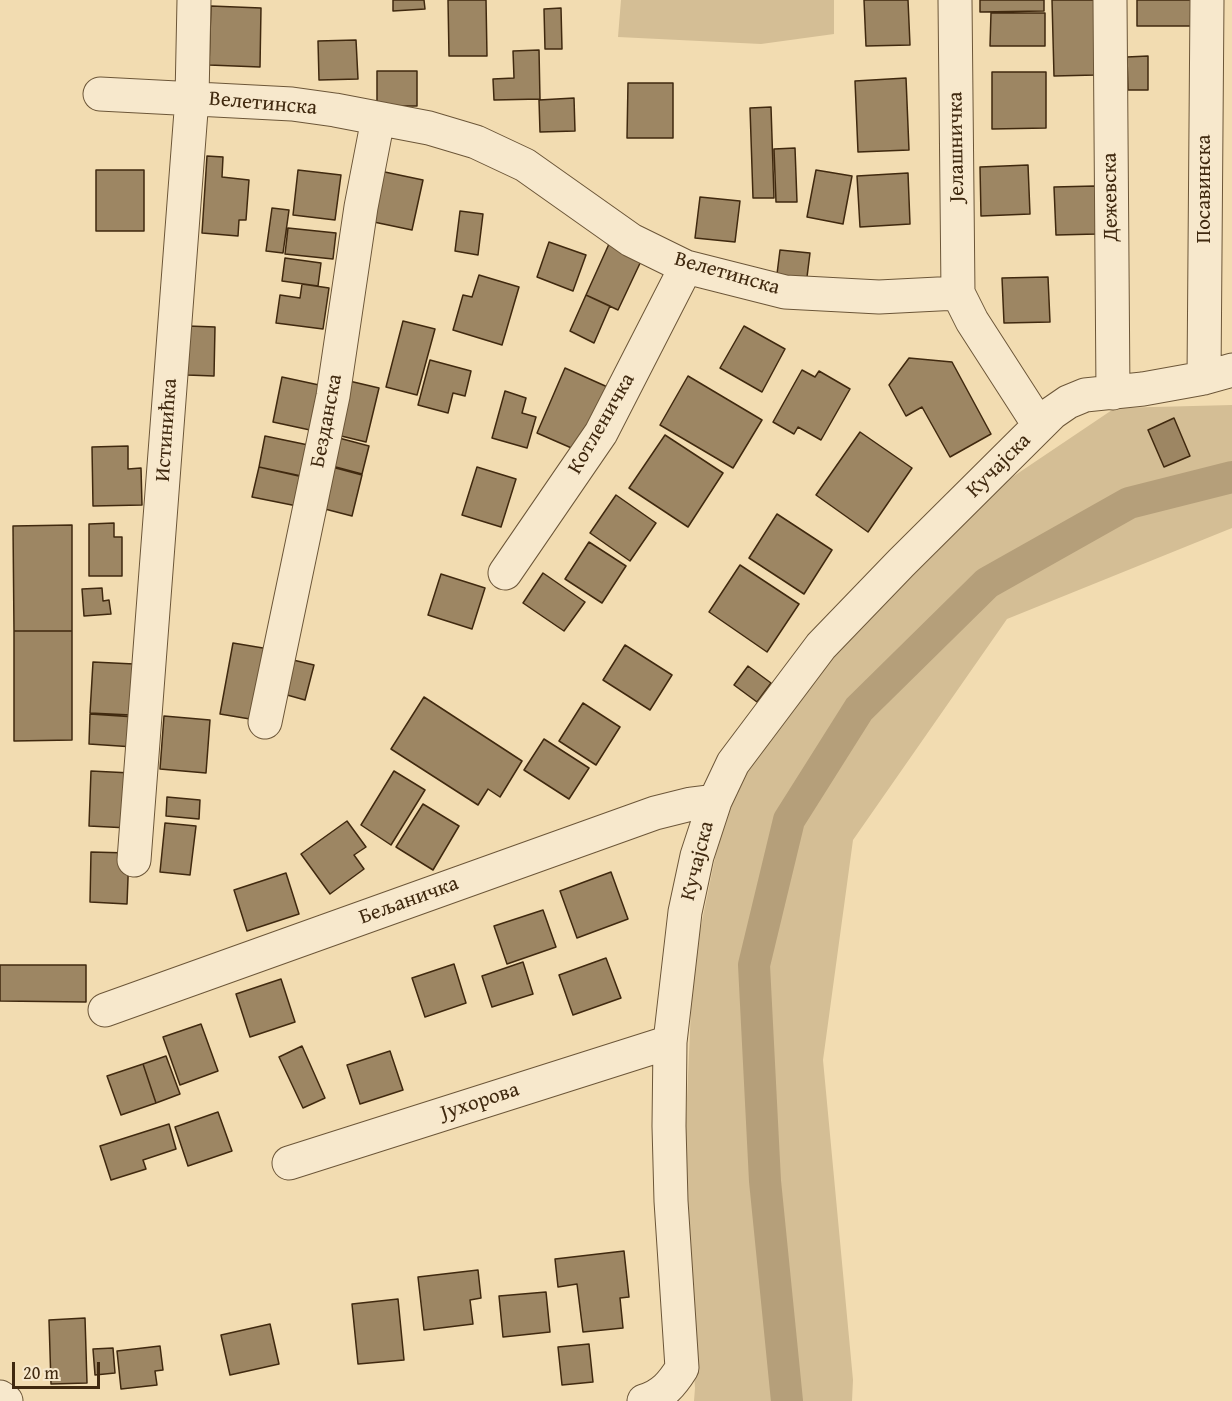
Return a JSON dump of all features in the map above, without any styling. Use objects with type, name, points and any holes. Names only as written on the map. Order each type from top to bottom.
[{"type":"street","name":"Истинићка","points":[[134,860],[192,98],[194,0]]},
{"type":"street","name":"Јелашничка","points":[[955,0],[958,293]]},
{"type":"street","name":"Дежевска","points":[[1110,0],[1113,393]]},
{"type":"street","name":"Посавинска","points":[[1207,0],[1218,374]]},
{"type":"street","name":"Велетинска","points":[[100,94],[292,104],[429,128],[476,142],[525,165],[631,240],[686,267],[785,292],[879,297],[958,293]]},
{"type":"street","name":"Безданска","points":[[265,722],[333,396],[361,207],[378,119]]},
{"type":"street","name":"Котленичка","points":[[505,573],[601,433],[686,267]]},
{"type":"street","points":[[958,293],[972,321],[1039,425],[1068,402],[1085,395],[1113,393],[1218,374]]},
{"type":"street","name":"Кучајска","points":[[644,1401],[657,1397],[672,1384],[682,1368],[671,1201],[670,1042],[686,912],[697,856],[715,801],[732,763],[821,646],[1039,425]]},
{"type":"street","name":"Бељаничка","points":[[105,1010],[655,813],[715,801]]},
{"type":"street","name":"Јухорова","points":[[289,1163],[670,1042]]},
{"type":"street","points":[[0,1397],[6,1401]]},
{"type":"shaded area","points":[[621,0],[834,0],[834,34],[761,44],[618,37]]},
{"type":"shaded area","points":[[1232,405],[1232,528],[1007,619],[853,840],[823,1060],[853,1380],[852,1401],[694,1401],[695,1388],[682,1210],[693,964],[727,800],[826,645],[947,521],[1115,408]]},
{"type":"building","points":[[393,0],[424,0],[425,9],[393,11]]},
{"type":"building","points":[[448,0],[486,0],[487,56],[449,56]]},
{"type":"building","points":[[864,0],[908,0],[910,45],[866,46]]},
{"type":"building","points":[[980,0],[1044,0],[1044,11],[980,12]]},
{"type":"building","points":[[1052,0],[1094,0],[1096,75],[1054,76]]},
{"type":"building","points":[[1137,0],[1192,0],[1192,26],[1137,26]]},
{"type":"building","points":[[211,6],[261,8],[260,67],[209,65]]},
{"type":"building","points":[[561,8],[562,49],[545,49],[544,9]]},
{"type":"building","points":[[991,13],[1045,13],[1045,46],[990,46]]},
{"type":"building","points":[[356,40],[358,79],[319,80],[318,41]]},
{"type":"building","points":[[539,50],[540,99],[494,100],[493,79],[514,78],[513,51]]},
{"type":"building","points":[[1148,56],[1148,90],[1128,90],[1127,57]]},
{"type":"building","points":[[377,71],[417,71],[417,106],[377,106]]},
{"type":"building","points":[[992,72],[1046,72],[1046,128],[992,129]]},
{"type":"building","points":[[906,78],[909,150],[858,152],[855,81]]},
{"type":"building","points":[[628,83],[673,83],[673,138],[627,138]]},
{"type":"building","points":[[574,98],[575,131],[540,132],[539,100]]},
{"type":"building","points":[[771,107],[774,198],[753,198],[750,108]]},
{"type":"building","points":[[795,148],[797,202],[776,202],[774,149]]},
{"type":"building","points":[[207,156],[223,157],[222,177],[249,180],[246,220],[239,220],[238,236],[202,233]]},
{"type":"building","points":[[1028,165],[1030,214],[981,216],[980,167]]},
{"type":"building","points":[[96,170],[144,170],[144,231],[96,231]]},
{"type":"building","points":[[298,170],[341,175],[335,220],[293,215]]},
{"type":"building","points":[[816,170],[852,176],[843,224],[807,217]]},
{"type":"building","points":[[380,171],[423,180],[412,230],[369,221]]},
{"type":"building","points":[[908,173],[910,224],[860,227],[857,176]]},
{"type":"building","points":[[1095,186],[1097,234],[1056,235],[1054,187]]},
{"type":"building","points":[[700,197],[740,201],[735,242],[695,238]]},
{"type":"building","points":[[272,208],[289,210],[283,253],[266,251]]},
{"type":"building","points":[[460,211],[483,214],[478,255],[455,251]]},
{"type":"building","points":[[288,228],[336,233],[333,259],[285,254]]},
{"type":"building","points":[[549,242],[586,255],[573,291],[537,277]]},
{"type":"building","points":[[609,244],[642,259],[618,310],[586,295]]},
{"type":"building","points":[[780,250],[810,253],[806,285],[776,282]]},
{"type":"building","points":[[285,258],[321,263],[318,286],[282,281]]},
{"type":"building","points":[[479,275],[519,287],[502,345],[453,330],[463,295],[472,297]]},
{"type":"building","points":[[1048,277],[1050,322],[1004,323],[1002,278]]},
{"type":"building","points":[[302,284],[329,288],[323,329],[276,323],[280,295],[300,298]]},
{"type":"building","points":[[586,295],[610,306],[594,343],[570,331]]},
{"type":"building","points":[[403,321],[435,329],[417,395],[386,387]]},
{"type":"building","points":[[188,326],[215,327],[214,376],[187,375]]},
{"type":"building","points":[[744,326],[785,349],[762,392],[720,368]]},
{"type":"building","points":[[909,358],[952,362],[991,434],[950,457],[922,407],[906,416],[889,385]]},
{"type":"building","points":[[430,360],[471,371],[465,396],[453,393],[448,413],[418,405]]},
{"type":"building","points":[[565,368],[612,389],[583,453],[537,433]]},
{"type":"building","points":[[802,370],[815,377],[819,371],[850,389],[821,440],[798,427],[794,434],[773,422]]},
{"type":"building","points":[[688,376],[762,420],[733,468],[660,425]]},
{"type":"building","points":[[282,377],[319,385],[310,430],[273,422]]},
{"type":"building","points":[[345,380],[379,388],[366,442],[333,434]]},
{"type":"building","points":[[505,391],[526,398],[522,413],[536,417],[527,448],[492,438]]},
{"type":"building","points":[[1174,418],[1190,456],[1164,467],[1148,430]]},
{"type":"building","points":[[860,432],[912,468],[868,532],[816,495]]},
{"type":"building","points":[[665,435],[723,473],[688,527],[629,488]]},
{"type":"building","points":[[265,436],[313,446],[306,477],[259,467]]},
{"type":"building","points":[[339,438],[369,446],[362,474],[332,466]]},
{"type":"building","points":[[128,446],[128,469],[141,468],[142,505],[93,506],[92,447]]},
{"type":"building","points":[[259,467],[303,477],[297,506],[252,497]]},
{"type":"building","points":[[332,467],[362,475],[352,516],[321,508]]},
{"type":"building","points":[[477,467],[516,479],[501,527],[462,515]]},
{"type":"building","points":[[616,495],[656,523],[630,561],[590,533]]},
{"type":"building","points":[[777,514],[832,550],[804,594],[749,558]]},
{"type":"building","points":[[114,523],[114,537],[122,537],[122,576],[89,576],[89,524]]},
{"type":"building","points":[[72,525],[72,631],[14,631],[13,526]]},
{"type":"building","points":[[589,542],[626,566],[602,603],[565,579]]},
{"type":"building","points":[[740,565],[799,604],[767,652],[709,612]]},
{"type":"building","points":[[543,573],[585,602],[564,631],[523,603]]},
{"type":"building","points":[[441,574],[485,588],[472,629],[428,615]]},
{"type":"building","points":[[102,588],[103,601],[109,600],[111,614],[84,616],[82,589]]},
{"type":"building","points":[[14,631],[72,631],[72,740],[14,741]]},
{"type":"building","points":[[233,643],[269,649],[256,720],[220,714]]},
{"type":"building","points":[[625,645],[672,675],[650,710],[603,680]]},
{"type":"building","points":[[289,659],[314,665],[305,700],[280,693]]},
{"type":"building","points":[[93,662],[134,664],[131,715],[90,713]]},
{"type":"building","points":[[748,666],[771,683],[757,702],[734,685]]},
{"type":"building","points":[[424,697],[522,761],[500,797],[488,789],[478,805],[391,749]]},
{"type":"building","points":[[583,703],[620,727],[596,765],[559,741]]},
{"type":"building","points":[[90,714],[135,717],[134,747],[89,744]]},
{"type":"building","points":[[164,716],[210,720],[206,773],[160,769]]},
{"type":"building","points":[[544,739],[589,768],[569,799],[524,770]]},
{"type":"building","points":[[91,771],[131,773],[129,828],[89,826]]},
{"type":"building","points":[[394,771],[425,790],[391,845],[361,825]]},
{"type":"building","points":[[167,797],[200,800],[199,819],[166,816]]},
{"type":"building","points":[[423,804],[459,826],[433,870],[396,847]]},
{"type":"building","points":[[347,821],[366,847],[354,855],[364,869],[330,894],[301,854]]},
{"type":"building","points":[[165,823],[196,826],[190,875],[160,872]]},
{"type":"building","points":[[91,852],[129,853],[127,904],[90,902]]},
{"type":"building","points":[[611,872],[628,919],[577,938],[560,891]]},
{"type":"building","points":[[286,873],[299,914],[247,931],[234,890]]},
{"type":"building","points":[[543,910],[556,947],[507,964],[494,926]]},
{"type":"building","points":[[606,958],[621,998],[573,1015],[559,975]]},
{"type":"building","points":[[523,962],[533,994],[492,1007],[482,976]]},
{"type":"building","points":[[454,964],[466,1003],[425,1017],[412,978]]},
{"type":"building","points":[[0,965],[86,965],[86,1002],[0,1001]]},
{"type":"building","points":[[281,979],[295,1022],[250,1037],[236,994]]},
{"type":"building","points":[[201,1024],[218,1071],[180,1085],[163,1037]]},
{"type":"building","points":[[302,1046],[325,1098],[303,1108],[279,1057]]},
{"type":"building","points":[[390,1051],[403,1090],[360,1104],[347,1065]]},
{"type":"building","points":[[166,1056],[180,1094],[156,1103],[143,1064]]},
{"type":"building","points":[[143,1064],[156,1103],[121,1115],[107,1076]]},
{"type":"building","points":[[218,1112],[232,1151],[188,1166],[175,1127]]},
{"type":"building","points":[[169,1124],[176,1149],[143,1160],[146,1169],[111,1180],[100,1146]]},
{"type":"building","points":[[624,1251],[629,1297],[620,1298],[623,1328],[583,1332],[577,1284],[558,1287],[555,1259]]},
{"type":"building","points":[[478,1270],[481,1298],[470,1300],[473,1324],[424,1330],[418,1277]]},
{"type":"building","points":[[546,1292],[550,1332],[503,1337],[499,1296]]},
{"type":"building","points":[[398,1299],[404,1360],[358,1364],[352,1304]]},
{"type":"building","points":[[85,1318],[87,1383],[51,1384],[49,1320]]},
{"type":"building","points":[[270,1324],[279,1364],[230,1375],[221,1335]]},
{"type":"building","points":[[589,1344],[593,1382],[562,1385],[558,1347]]},
{"type":"building","points":[[160,1346],[163,1370],[155,1371],[157,1385],[121,1389],[117,1351]]},
{"type":"building","points":[[113,1348],[115,1373],[95,1375],[93,1349]]},
{"type":"waterway","points":[[787,1401],[765,1181],[754,965],[789,820],[859,709],[987,583],[1129,503],[1232,477]]}]
